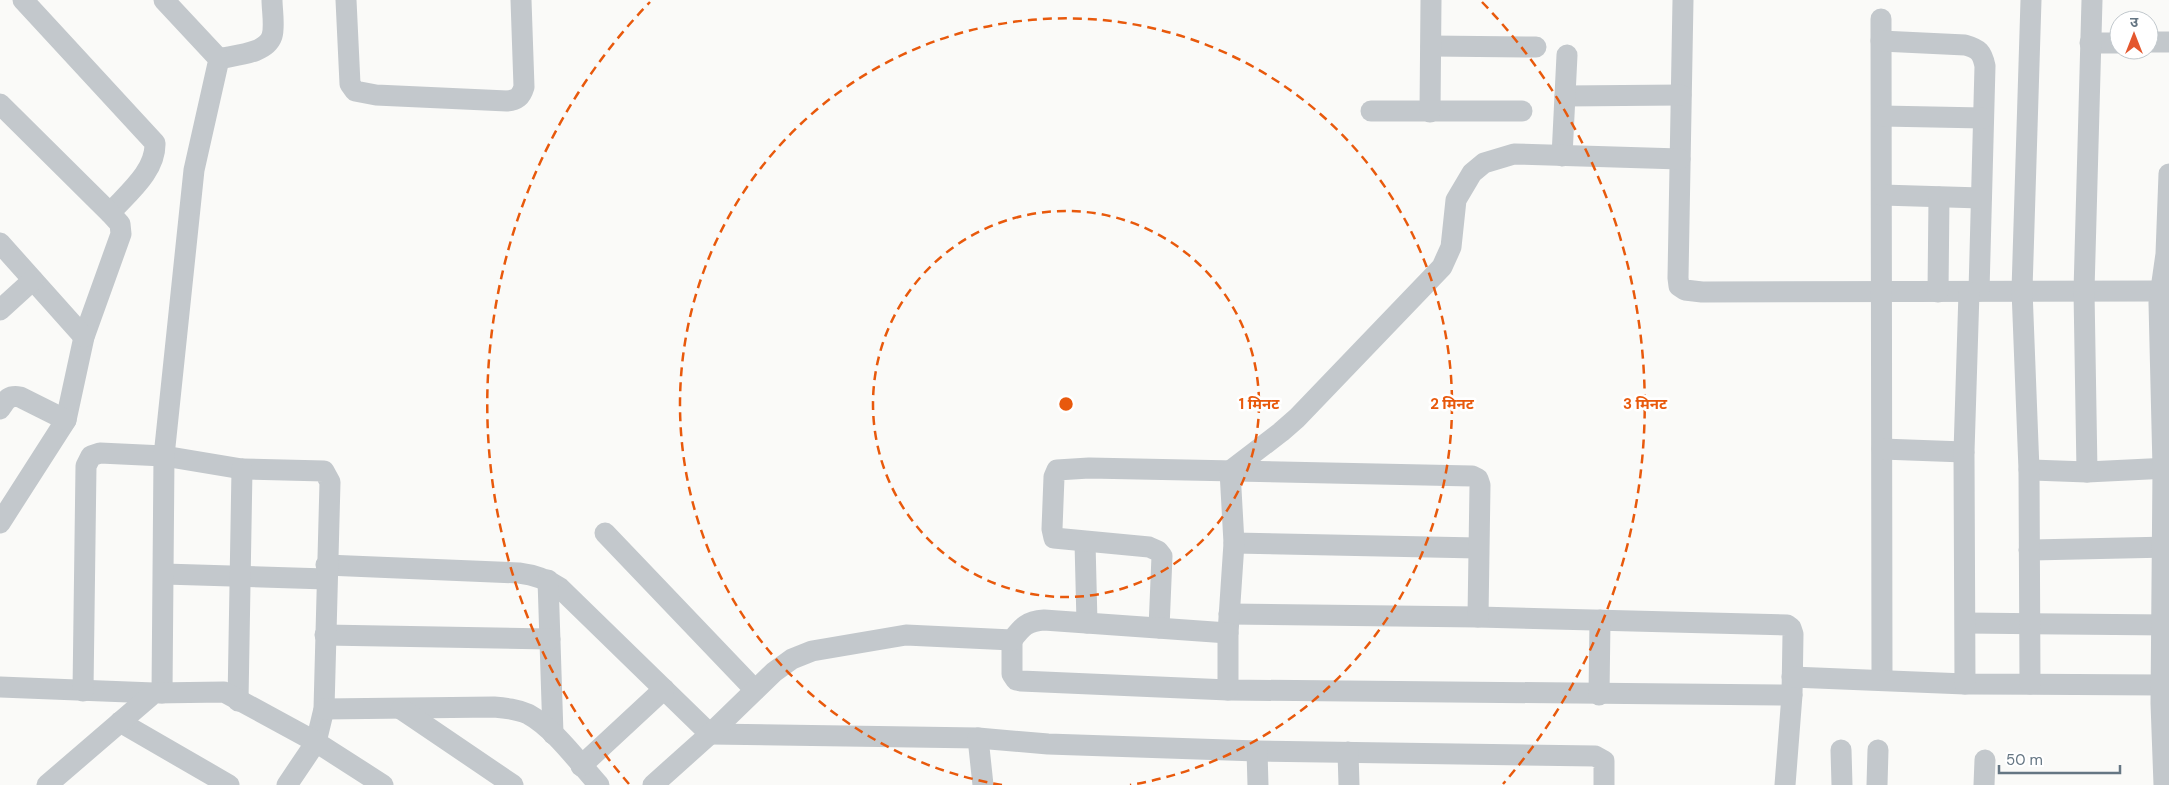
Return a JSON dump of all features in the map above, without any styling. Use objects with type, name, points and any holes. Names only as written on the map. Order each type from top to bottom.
[{"type":"street","points":[[23,0],[155,142],[156,154],[150,167],[110,213]]},
{"type":"street","points":[[164,0],[219,59]]},
{"type":"street","points":[[219,59],[262,48],[268,43],[272,35],[272,0]]},
{"type":"street","points":[[346,0],[350,84],[355,92],[367,95],[507,101],[515,100],[521,96],[524,87],[521,0]]},
{"type":"street","points":[[1430,112],[1431,0]]},
{"type":"street","points":[[1683,0],[1678,278],[1679,286],[1685,290],[2084,291],[2162,299]]},
{"type":"street","points":[[2030,684],[2029,470],[2022,290],[2031,0]]},
{"type":"street","points":[[2087,472],[2084,291],[2092,0]]},
{"type":"street","points":[[1881,19],[1882,679]]},
{"type":"street","points":[[1881,41],[1965,45],[1977,48],[1983,54],[1985,66],[1981,198],[1964,452],[1965,684]]},
{"type":"street","points":[[2090,43],[2109,43]]},
{"type":"street","points":[[1431,46],[1536,47]]},
{"type":"street","points":[[1562,156],[1567,55]]},
{"type":"street","points":[[47,785],[120,722],[158,693],[164,574],[164,456],[194,170],[219,59]]},
{"type":"street","points":[[1565,96],[1681,95]]},
{"type":"street","points":[[0,104],[110,213],[120,224],[121,234],[84,337],[66,420],[0,524]]},
{"type":"street","points":[[1371,111],[1522,111]]},
{"type":"street","points":[[1882,116],[1984,118]]},
{"type":"street","points":[[1230,471],[1281,432],[1315,401],[1442,267],[1451,247],[1456,200],[1472,173],[1484,163],[1507,156],[1680,159]]},
{"type":"street","points":[[2166,779],[2164,697],[2166,468],[2162,299],[2167,254],[2169,174]]},
{"type":"street","points":[[1882,195],[1981,198]]},
{"type":"street","points":[[1938,292],[1939,197]]},
{"type":"street","points":[[0,243],[84,337]]},
{"type":"street","points":[[0,310],[33,280]]},
{"type":"street","points":[[0,409],[7,398],[13,396],[20,397],[66,420]]},
{"type":"street","points":[[1882,449],[1964,452]]},
{"type":"street","points":[[83,690],[86,466],[91,456],[100,453],[164,456],[242,468],[324,471],[328,475],[330,482],[326,572],[324,709],[316,742],[287,785]]},
{"type":"street","points":[[238,701],[242,468]]},
{"type":"street","points":[[1159,628],[1162,556],[1149,547],[1054,538],[1052,534],[1054,477],[1057,470],[1089,468],[1472,476],[1478,479],[1480,485],[1478,617]]},
{"type":"street","points":[[2029,470],[2087,472],[2166,468]]},
{"type":"street","points":[[1228,690],[1229,624],[1234,543],[1230,471]]},
{"type":"street","points":[[605,533],[755,690]]},
{"type":"street","points":[[1086,542],[1087,623]]},
{"type":"street","points":[[1234,543],[1478,548]]},
{"type":"street","points":[[2029,550],[2166,547]]},
{"type":"street","points":[[164,574],[240,576],[326,572],[519,573],[548,580],[560,588],[710,734],[978,738],[1048,744],[1257,751],[1594,756],[1604,761],[1604,785]]},
{"type":"street","points":[[548,580],[553,734]]},
{"type":"street","points":[[1785,785],[1792,686],[1793,634],[1791,628],[1787,625],[1478,617],[1229,624],[1159,628],[1044,620],[1032,621],[1023,625],[1012,640],[1012,674],[1016,680],[1228,690],[1599,694],[1792,686],[1882,679],[1965,684],[2030,684],[2164,697]]},
{"type":"street","points":[[1599,694],[1600,620]]},
{"type":"street","points":[[1966,623],[2166,625]]},
{"type":"street","points":[[325,635],[550,639]]},
{"type":"street","points":[[653,785],[710,734],[774,672],[792,660],[812,651],[906,635],[1012,640]]},
{"type":"street","points":[[0,688],[158,693],[224,692],[316,742],[383,785]]},
{"type":"street","points":[[581,766],[664,689]]},
{"type":"street","points":[[324,709],[401,710],[494,706],[512,708],[528,714],[553,734],[599,785]]},
{"type":"street","points":[[401,710],[513,785]]},
{"type":"street","points":[[120,722],[229,785]]},
{"type":"street","points":[[978,738],[983,785]]},
{"type":"street","points":[[1841,750],[1842,785]]},
{"type":"street","points":[[1877,785],[1878,750]]},
{"type":"street","points":[[1257,751],[1258,785]]},
{"type":"street","points":[[1348,752],[1349,785]]},
{"type":"street","points":[[1984,785],[1985,760]]}]
